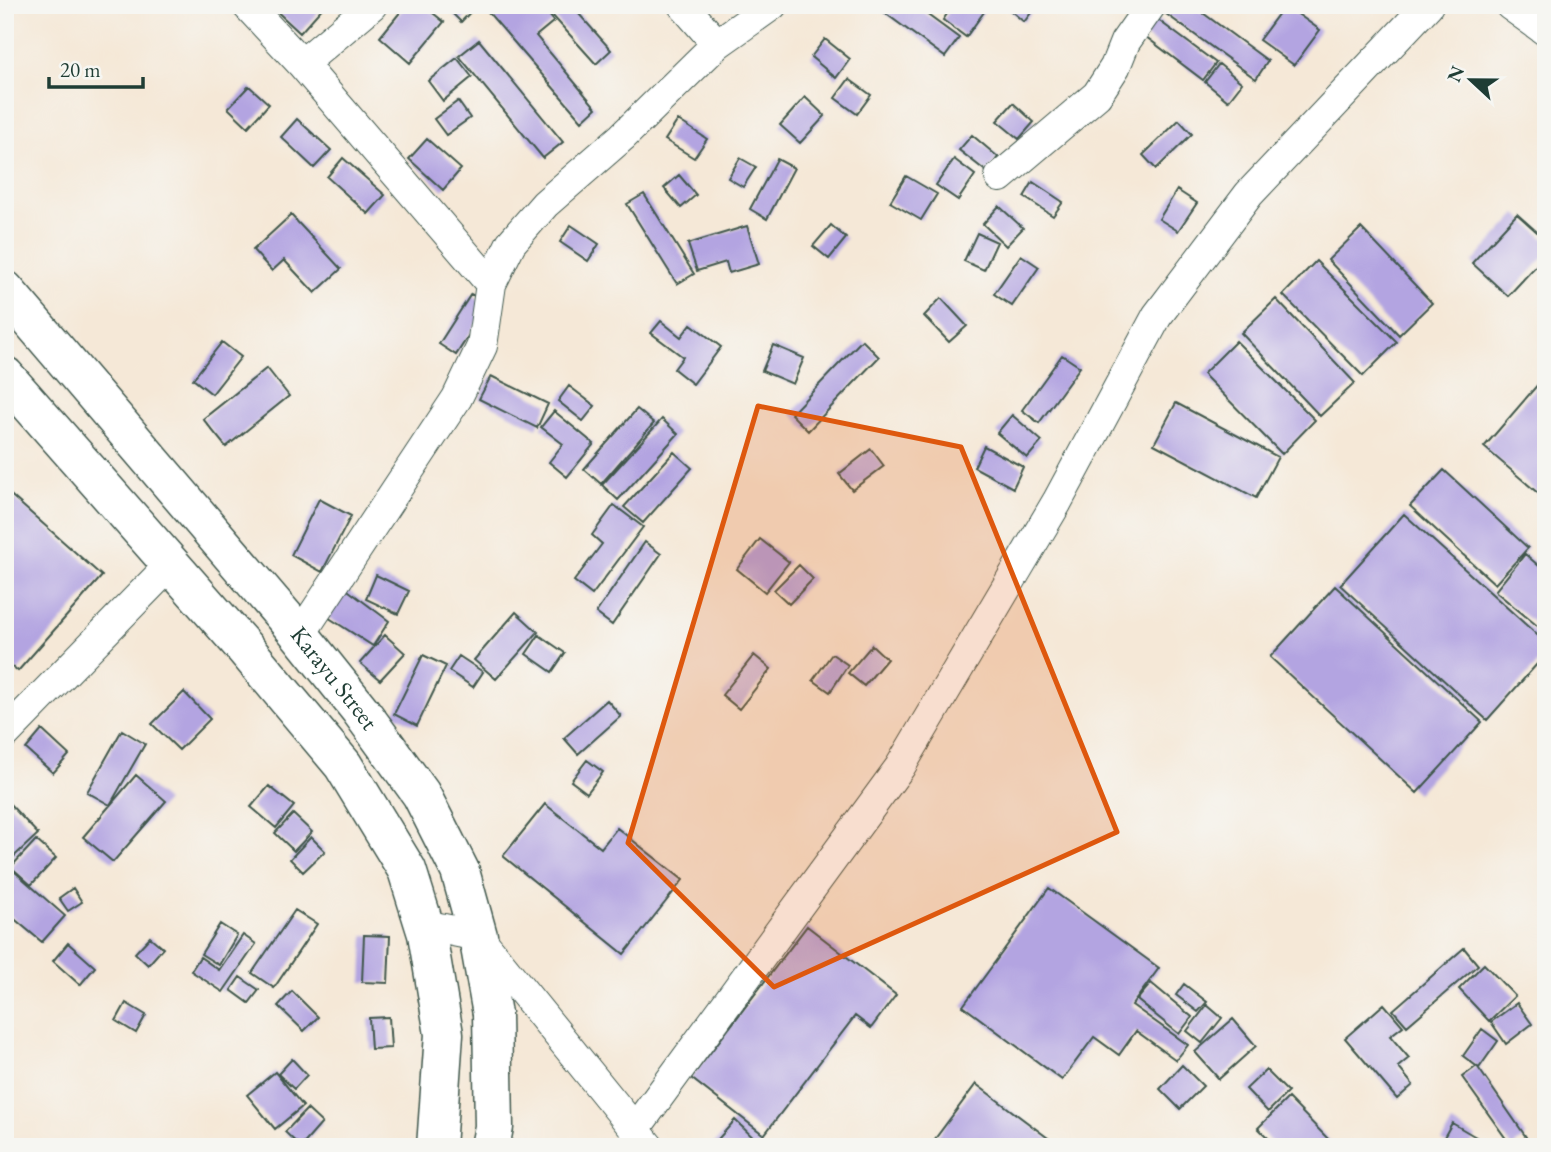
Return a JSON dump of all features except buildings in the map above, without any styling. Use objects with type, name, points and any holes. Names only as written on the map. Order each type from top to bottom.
[{"type":"main road","name":"Karayu Street","points":[[5,290],[300,635],[360,710],[421,794],[460,871],[478,936],[492,1014],[494,1128],[489,1147]]},
{"type":"main road","name":"Karayu Street","points":[[5,376],[242,645],[342,765],[407,870],[424,926],[444,1034],[436,1147]]},
{"type":"street","points":[[247,5],[302,64],[491,284]]},
{"type":"street","points":[[302,64],[372,5]]},
{"type":"street","points":[[683,5],[717,44]]},
{"type":"street","points":[[300,635],[457,398],[482,346],[491,284],[511,243],[545,204],[622,137],[717,44],[772,5]]},
{"type":"street","points":[[1000,177],[1097,94],[1115,67],[1125,42],[1151,5]]},
{"type":"street","points":[[424,926],[478,936],[642,1138],[900,767],[1057,502],[1157,316],[1249,194],[1428,5]]},
{"type":"street","points":[[1510,5],[1546,31]]},
{"type":"street","points":[[5,734],[170,565]]},
{"type":"highlighted area","points":[[758,406],[961,447],[1117,832],[774,987],[628,843]]}]
